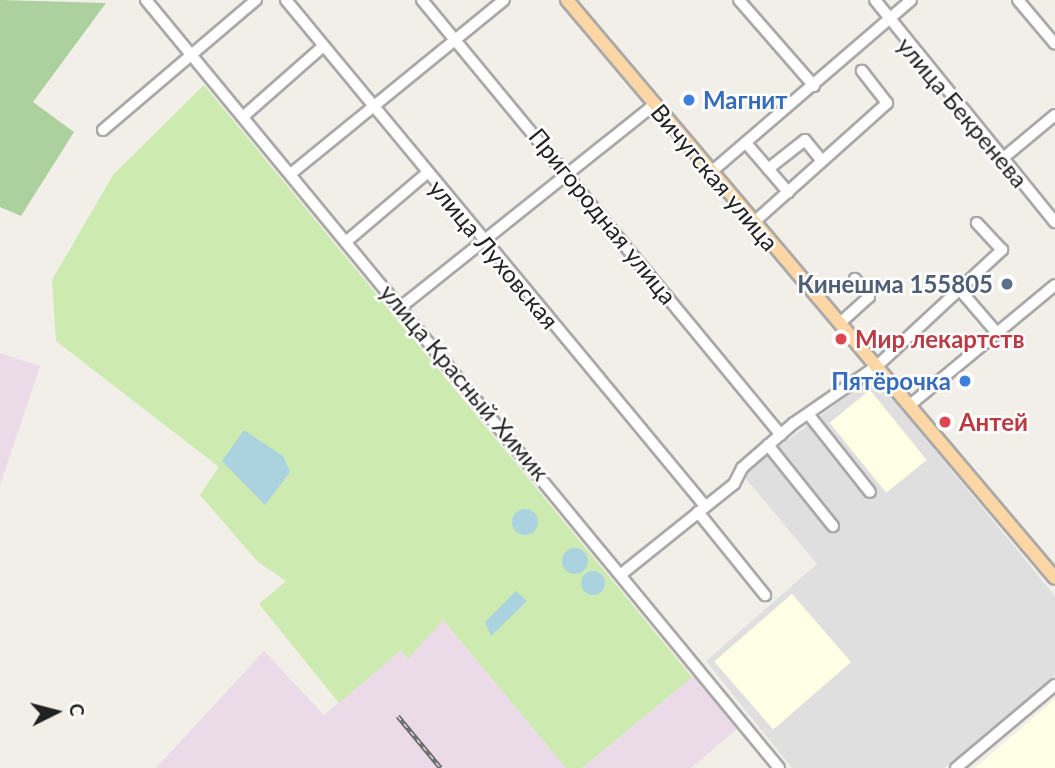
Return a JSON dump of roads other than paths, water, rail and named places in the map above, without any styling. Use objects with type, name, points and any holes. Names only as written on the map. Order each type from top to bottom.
[{"type":"main road","name":"Вичугская улица","points":[[566,0],[1055,578]]},
{"type":"street","name":"улица Красный Химик","points":[[146,0],[293,172],[347,241],[624,572],[779,768]]},
{"type":"street","points":[[103,130],[256,0]]},
{"type":"street","name":"улица Луховская","points":[[286,0],[702,509],[765,595]]},
{"type":"street","name":"Пригородная улица","points":[[422,0],[569,172],[781,435]]},
{"type":"street","points":[[293,172],[504,0]]},
{"type":"street","points":[[739,0],[814,86]]},
{"type":"street","name":"улица Бекренева","points":[[875,0],[888,20],[1055,222]]},
{"type":"street","points":[[710,173],[911,0]]},
{"type":"street","points":[[1018,0],[1055,44]]},
{"type":"street","points":[[245,115],[322,47]]},
{"type":"street","points":[[754,223],[887,103],[862,71]]},
{"type":"street","points":[[402,306],[654,105]]},
{"type":"street","points":[[1002,159],[1055,115]]},
{"type":"street","points":[[768,169],[805,140],[822,161]]},
{"type":"street","points":[[746,143],[788,192]]},
{"type":"street","points":[[347,241],[427,173]]},
{"type":"street","points":[[624,572],[702,509],[781,435],[877,366],[1002,250],[977,223]]},
{"type":"street","points":[[840,323],[869,297],[855,279]]},
{"type":"street","points":[[910,405],[1055,285]]},
{"type":"street","points":[[960,290],[997,333]]},
{"type":"street","points":[[809,415],[870,492]]},
{"type":"street","points":[[768,446],[833,526]]},
{"type":"street","points":[[956,768],[1055,685]]},
{"type":"water","points":[[244,430],[283,456],[290,472],[265,505],[222,461]]},
{"type":"water","points":[[525,509],[534,513],[538,522],[534,531],[525,535],[516,531],[512,522],[516,513]]},
{"type":"water","points":[[575,548],[584,552],[588,561],[584,570],[575,574],[566,570],[562,561],[566,552]]},
{"type":"water","points":[[593,571],[604,578],[605,583],[598,594],[593,595],[582,588],[581,583],[588,572]]},
{"type":"water","points":[[516,591],[527,601],[491,636],[485,622]]},
{"type":"railway","points":[[398,716],[441,768]]},
{"type":"place","name":"Магнит","points":[[689,100]]},
{"type":"place","name":"Кинешма 155805","points":[[1007,284]]},
{"type":"place","name":"Мир лекартств","points":[[841,339]]},
{"type":"place","name":"Пятёрочка","points":[[965,381]]},
{"type":"place","name":"Антей","points":[[945,422]]}]
